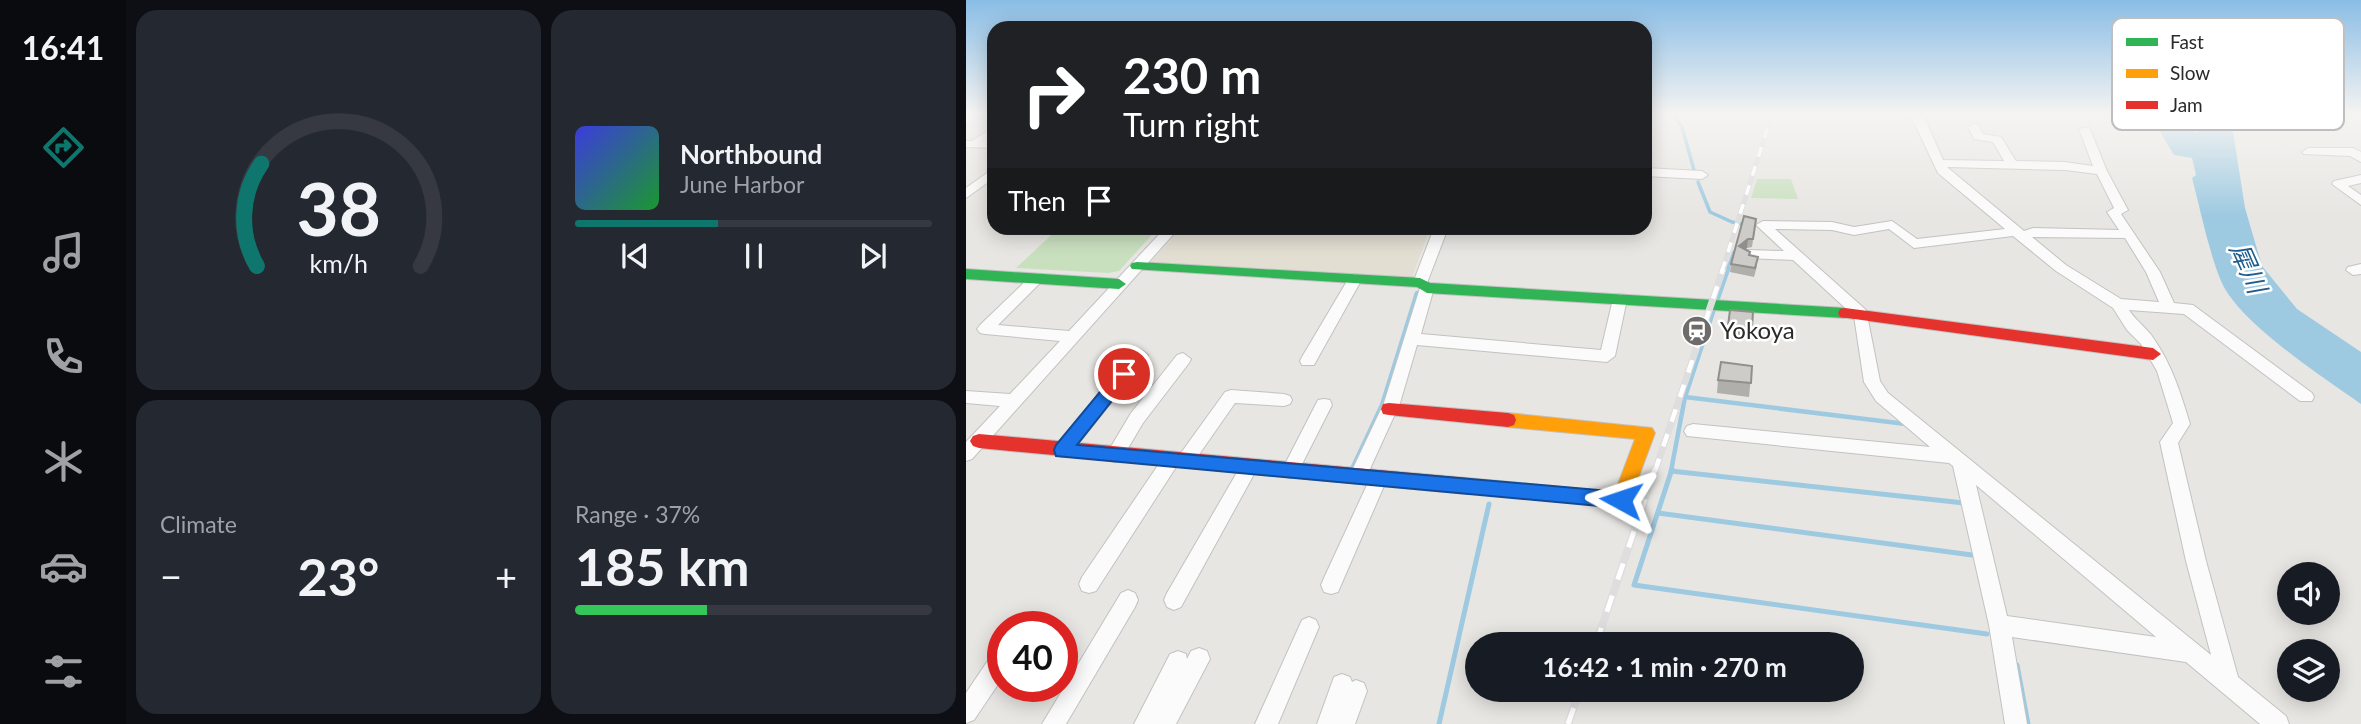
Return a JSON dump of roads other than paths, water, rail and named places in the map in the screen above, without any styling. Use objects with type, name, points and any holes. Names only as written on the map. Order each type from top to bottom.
[{"type":"street","points":[[1932,148],[1942,170],[2017,234],[2061,268],[2118,304],[2132,326],[2147,340],[2165,371],[2182,424],[2169,442],[2196,561],[2229,683]]},
{"type":"street","points":[[2002,148],[2012,163]]},
{"type":"street","points":[[2092,148],[2101,171],[2122,210],[2113,212],[2153,272],[2168,306]]},
{"type":"street","points":[[2308,152],[2353,152],[2361,158]]},
{"type":"street","points":[[1939,163],[2012,163],[2101,171]]},
{"type":"street","points":[[1652,172],[1702,175]]},
{"type":"street","points":[[966,194],[987,178]]},
{"type":"street","points":[[2361,179],[2338,184],[2361,201]]},
{"type":"street","points":[[2129,234],[2033,232],[1914,244],[1892,225],[1854,231],[1832,226],[1763,225],[1861,314],[1872,382],[1882,397],[2278,724]]},
{"type":"street","points":[[966,454],[1166,235]]},
{"type":"street","points":[[1358,477],[1389,409],[1412,339],[1439,235]]},
{"type":"street","points":[[1748,254],[1799,256]]},
{"type":"street","points":[[1137,267],[1355,279],[1424,286],[1861,314],[2153,354]]},
{"type":"street","points":[[966,274],[1119,284]]},
{"type":"street","points":[[1308,360],[1355,279]]},
{"type":"street","points":[[1035,280],[985,330],[1072,337]]},
{"type":"street","points":[[1412,339],[1606,356],[1620,299]]},
{"type":"street","points":[[2118,304],[2188,309],[2306,397]]},
{"type":"street","points":[[1063,450],[1140,355]]},
{"type":"street","points":[[1115,455],[1137,418],[1183,359]]},
{"type":"street","points":[[1089,584],[1178,461],[1231,396],[1284,400]]},
{"type":"street","points":[[966,397],[1014,401]]},
{"type":"street","points":[[1290,471],[1324,405]]},
{"type":"street","points":[[979,441],[1621,500],[1646,433],[1389,409]]},
{"type":"street","points":[[1693,431],[1957,460]]},
{"type":"street","points":[[1957,460],[1999,625],[2015,724]]},
{"type":"street","points":[[1174,600],[1250,467]]},
{"type":"street","points":[[1331,585],[1378,479]]},
{"type":"street","points":[[1053,724],[1128,600]]},
{"type":"street","points":[[1999,625],[2191,652]]},
{"type":"street","points":[[1266,724],[1309,627]]},
{"type":"street","points":[[1144,724],[1189,660],[1164,724]]},
{"type":"street","points":[[966,712],[987,681]]},
{"type":"street","points":[[1328,724],[1349,688],[1344,724]]},
{"type":"water","name":"犀川","points":[[2170,148],[2236,148],[2245,208],[2262,266],[2297,309],[2361,352],[2361,404],[2283,348],[2230,297],[2221,281],[2208,243],[2192,178],[2196,175],[2192,158],[2174,155]]},
{"type":"waterway","points":[[1688,148],[1694,170]]},
{"type":"waterway","points":[[1698,182],[1710,212],[1732,222],[1747,225]]},
{"type":"waterway","points":[[1727,271],[1734,252]]},
{"type":"waterway","points":[[1717,301],[1728,269]]},
{"type":"waterway","points":[[1352,469],[1382,405],[1417,293]]},
{"type":"waterway","points":[[1685,397],[1714,309]]},
{"type":"waterway","points":[[1671,471],[1685,397]]},
{"type":"waterway","points":[[1685,397],[1906,424]]},
{"type":"waterway","points":[[1671,471],[1964,503]]},
{"type":"waterway","points":[[1671,471],[1634,585],[1987,634]]},
{"type":"waterway","points":[[1439,724],[1489,504]]},
{"type":"waterway","points":[[1658,513],[1972,555]]},
{"type":"waterway","points":[[2017,665],[2028,724]]},
{"type":"railway","points":[[1722,271],[1761,148]]},
{"type":"railway","points":[[1655,471],[1723,269]]},
{"type":"railway","points":[[1600,632],[1655,469]]},
{"type":"railway","points":[[1568,724],[1576,702]]},
{"type":"place","name":"Yokoya","points":[[1697,331]]}]
